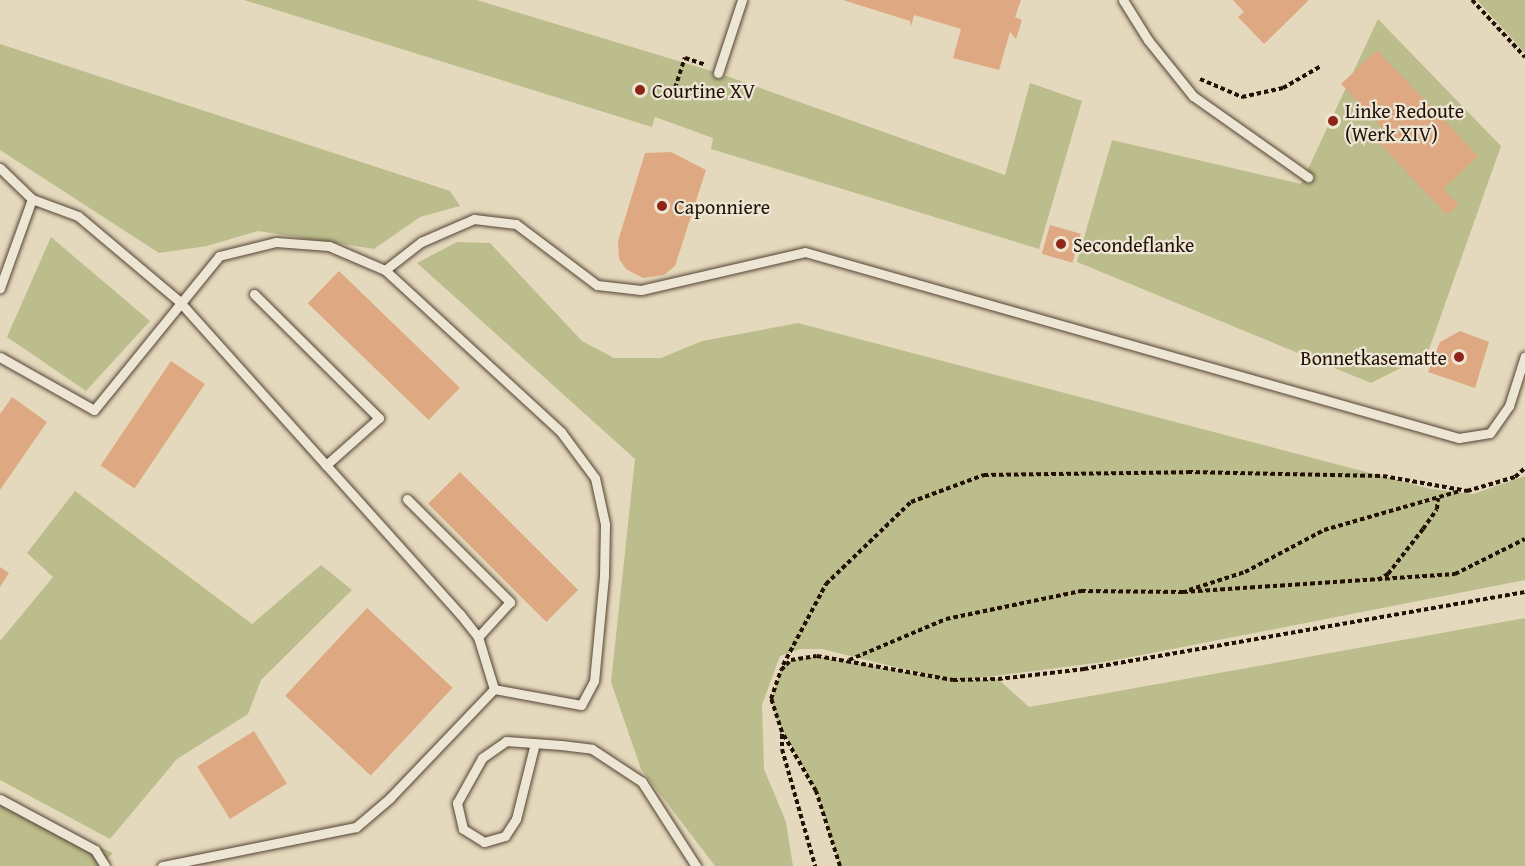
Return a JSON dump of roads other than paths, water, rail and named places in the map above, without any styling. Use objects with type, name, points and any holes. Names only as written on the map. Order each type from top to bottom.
[{"type":"lane","points":[[718,71],[742,0]]},
{"type":"lane","points":[[1123,0],[1148,40],[1193,96],[1308,177]]},
{"type":"lane","points":[[0,168],[32,199],[78,216],[179,301],[478,637],[494,689]]},
{"type":"lane","points":[[0,288],[32,199]]},
{"type":"lane","points":[[385,270],[422,242],[474,219],[516,224],[597,285],[642,290],[805,252],[1459,438],[1490,433],[1509,406],[1525,356]]},
{"type":"lane","points":[[0,357],[94,410],[179,301],[219,256],[276,242],[329,246],[385,270],[561,432],[594,478],[605,524],[604,576],[594,681],[581,705],[494,689]]},
{"type":"lane","points":[[254,294],[380,418],[326,465]]},
{"type":"lane","points":[[408,499],[510,602],[478,637]]},
{"type":"lane","points":[[162,866],[356,826],[390,798],[494,689]]},
{"type":"lane","points":[[535,743],[516,819],[506,836],[484,842],[463,829],[457,803],[482,758],[506,741],[535,743],[592,749],[616,762],[642,782],[696,866]]},
{"type":"lane","points":[[0,799],[95,850],[105,866]]},
{"type":"place","name":"Courtine XV","points":[[640,90]]},
{"type":"place","name":"Linke Redoute (Werk XIV)","points":[[1333,121]]},
{"type":"place","name":"Caponniere","points":[[662,206]]},
{"type":"place","name":"Secondeflanke","points":[[1061,244]]},
{"type":"place","name":"Bonnetkasematte","points":[[1459,357]]}]
